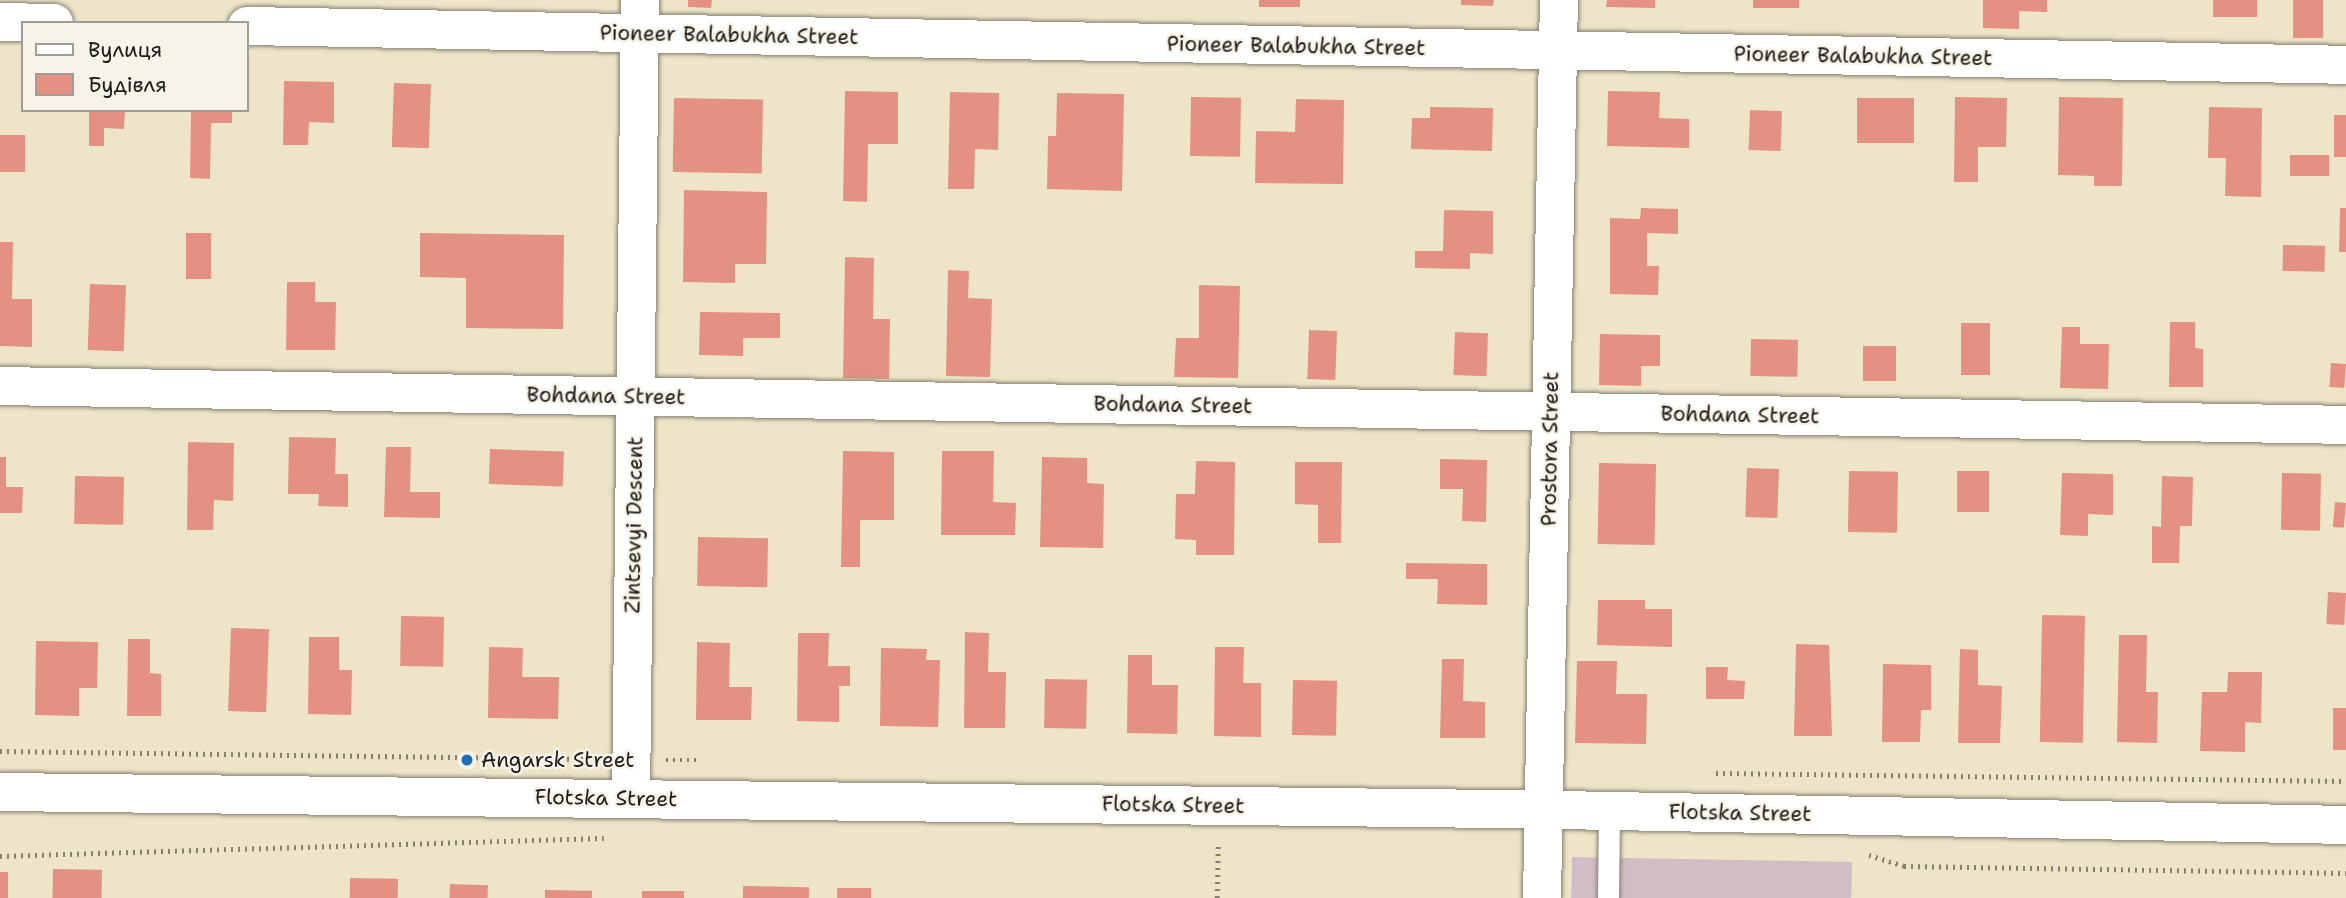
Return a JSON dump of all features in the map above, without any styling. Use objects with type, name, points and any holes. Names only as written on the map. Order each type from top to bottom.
[{"type":"street","name":"Prostora Street","points":[[1542,898],[1559,0]]},
{"type":"street","name":"Pioneer Balabukha Street","points":[[248,26],[640,17],[1558,50],[2346,65]]},
{"type":"street","name":"Zintsevyi Descent","points":[[631,798],[640,17]]},
{"type":"street","points":[[0,22],[21,22]]},
{"type":"street","name":"Bohdana Street","points":[[0,386],[2346,425]]},
{"type":"street","name":"Flotska Street","points":[[0,792],[1544,810],[2346,825]]},
{"type":"lane","points":[[1608,898],[1609,811]]},
{"type":"path","points":[[0,856],[615,838]]},
{"type":"path","points":[[1204,844],[1231,845]]},
{"type":"path","points":[[1216,898],[1218,844]]},
{"type":"path","points":[[1862,853],[1904,866],[2346,873]]},
{"type":"shaded area","points":[[1572,857],[1852,862],[1851,898],[1571,898]]},
{"type":"building","points":[[688,0],[712,0],[711,8],[688,7]]},
{"type":"building","points":[[1259,0],[1300,0],[1300,7],[1259,7]]},
{"type":"building","points":[[1461,0],[1494,0],[1493,6],[1461,5]]},
{"type":"building","points":[[1607,0],[1655,0],[1655,8],[1606,7]]},
{"type":"building","points":[[1753,0],[1799,0],[1799,8],[1753,8]]},
{"type":"building","points":[[1983,0],[2047,0],[2047,12],[2019,11],[2019,29],[1983,28]]},
{"type":"building","points":[[2213,0],[2257,0],[2257,17],[2213,17]]},
{"type":"building","points":[[2293,0],[2323,0],[2323,38],[2293,38]]},
{"type":"building","points":[[284,81],[334,82],[334,123],[309,122],[308,145],[283,145]]},
{"type":"building","points":[[394,83],[431,84],[429,148],[392,147]]},
{"type":"building","points":[[845,91],[898,92],[898,144],[868,144],[867,202],[843,201]]},
{"type":"building","points":[[1608,91],[1660,92],[1659,118],[1689,119],[1689,148],[1607,146]]},
{"type":"building","points":[[950,92],[999,93],[998,150],[975,149],[974,189],[948,189]]},
{"type":"building","points":[[1057,93],[1124,94],[1122,191],[1047,189],[1048,136],[1056,136]]},
{"type":"building","points":[[1191,97],[1241,98],[1240,157],[1190,156]]},
{"type":"building","points":[[1955,97],[2007,98],[2006,147],[1978,147],[1978,182],[1954,182]]},
{"type":"building","points":[[2059,97],[2123,98],[2122,186],[2094,186],[2094,176],[2058,175]]},
{"type":"building","points":[[674,98],[763,100],[762,174],[673,172]]},
{"type":"building","points":[[1857,98],[1914,98],[1914,143],[1857,143]]},
{"type":"building","points":[[1296,99],[1344,100],[1343,184],[1255,183],[1256,131],[1295,132]]},
{"type":"building","points":[[1430,107],[1493,108],[1492,151],[1411,149],[1412,118],[1430,118]]},
{"type":"building","points":[[2209,107],[2262,108],[2261,197],[2225,196],[2226,158],[2208,158]]},
{"type":"building","points":[[1750,110],[1782,111],[1781,151],[1749,150]]},
{"type":"building","points":[[89,112],[125,112],[124,129],[104,128],[104,146],[89,146]]},
{"type":"building","points":[[191,112],[232,112],[232,123],[211,123],[210,179],[190,178]]},
{"type":"building","points":[[2334,115],[2346,115],[2346,157],[2334,157]]},
{"type":"building","points":[[0,135],[25,135],[25,172],[0,172]]},
{"type":"building","points":[[2290,155],[2329,155],[2329,176],[2290,176]]},
{"type":"building","points":[[684,190],[767,192],[766,264],[735,264],[735,283],[683,282]]},
{"type":"building","points":[[1641,208],[1678,209],[1678,234],[1647,233],[1647,266],[1659,266],[1658,295],[1610,294],[1610,218],[1640,219]]},
{"type":"building","points":[[2340,208],[2346,208],[2346,252],[2339,252]]},
{"type":"building","points":[[1444,210],[1493,211],[1493,254],[1470,253],[1470,269],[1415,268],[1415,251],[1443,251]]},
{"type":"building","points":[[186,233],[211,233],[211,279],[186,279]]},
{"type":"building","points":[[420,233],[564,235],[563,329],[466,328],[466,278],[420,277]]},
{"type":"building","points":[[0,242],[13,242],[12,299],[32,299],[32,347],[0,346]]},
{"type":"building","points":[[2283,245],[2325,246],[2325,272],[2283,271]]},
{"type":"building","points":[[845,257],[874,258],[873,319],[890,319],[889,379],[843,378]]},
{"type":"building","points":[[948,270],[969,271],[968,298],[992,299],[990,377],[946,376]]},
{"type":"building","points":[[287,282],[315,282],[315,302],[336,302],[335,350],[286,350]]},
{"type":"building","points":[[90,284],[126,285],[124,351],[88,350]]},
{"type":"building","points":[[1199,285],[1240,286],[1238,378],[1174,377],[1176,338],[1199,338]]},
{"type":"building","points":[[700,312],[780,313],[780,338],[743,338],[743,356],[699,355]]},
{"type":"building","points":[[2170,322],[2195,322],[2195,348],[2203,349],[2203,387],[2169,387]]},
{"type":"building","points":[[1961,323],[1990,323],[1990,375],[1961,375]]},
{"type":"building","points":[[2062,327],[2080,327],[2080,344],[2109,344],[2108,389],[2060,388]]},
{"type":"building","points":[[1309,330],[1337,331],[1335,380],[1307,379]]},
{"type":"building","points":[[1455,332],[1488,333],[1486,376],[1453,375]]},
{"type":"building","points":[[1600,334],[1660,335],[1660,366],[1641,366],[1641,386],[1599,385]]},
{"type":"building","points":[[1751,339],[1798,340],[1797,377],[1750,376]]},
{"type":"building","points":[[1863,346],[1896,346],[1896,381],[1863,381]]},
{"type":"building","points":[[2331,363],[2346,364],[2344,388],[2329,387]]},
{"type":"building","points":[[289,437],[336,438],[335,474],[348,474],[348,507],[318,506],[319,494],[288,494]]},
{"type":"building","points":[[188,442],[234,443],[233,501],[214,500],[213,530],[187,530]]},
{"type":"building","points":[[386,447],[411,447],[410,492],[440,492],[440,518],[384,517]]},
{"type":"building","points":[[490,449],[564,452],[563,487],[489,484]]},
{"type":"building","points":[[843,451],[894,452],[894,520],[860,520],[860,567],[841,567]]},
{"type":"building","points":[[942,451],[994,451],[993,502],[1016,503],[1015,535],[941,535]]},
{"type":"building","points":[[0,457],[6,457],[6,487],[23,487],[22,513],[0,513]]},
{"type":"building","points":[[1042,457],[1087,458],[1087,483],[1104,484],[1103,548],[1040,547]]},
{"type":"building","points":[[1440,459],[1487,460],[1486,522],[1462,521],[1463,489],[1440,489]]},
{"type":"building","points":[[1196,461],[1235,462],[1234,555],[1196,555],[1196,540],[1175,539],[1176,494],[1195,494]]},
{"type":"building","points":[[1295,462],[1342,462],[1341,543],[1318,543],[1318,505],[1295,504]]},
{"type":"building","points":[[1599,463],[1656,464],[1655,545],[1598,544]]},
{"type":"building","points":[[1747,468],[1779,469],[1777,518],[1745,517]]},
{"type":"building","points":[[1849,471],[1898,472],[1897,533],[1848,532]]},
{"type":"building","points":[[1957,471],[1989,471],[1989,512],[1957,512]]},
{"type":"building","points":[[2062,473],[2113,474],[2113,515],[2088,514],[2088,536],[2060,535]]},
{"type":"building","points":[[2282,473],[2321,474],[2320,531],[2281,530]]},
{"type":"building","points":[[75,476],[124,477],[123,525],[74,524]]},
{"type":"building","points":[[2162,476],[2193,477],[2192,526],[2180,526],[2179,563],[2152,563],[2152,526],[2161,527]]},
{"type":"building","points":[[2335,502],[2346,503],[2344,528],[2333,527]]},
{"type":"building","points":[[698,537],[768,538],[767,587],[697,586]]},
{"type":"building","points":[[1406,563],[1487,564],[1487,605],[1437,604],[1438,579],[1406,579]]},
{"type":"building","points":[[2328,592],[2346,593],[2344,625],[2326,624]]},
{"type":"building","points":[[1598,600],[1645,600],[1645,609],[1672,609],[1672,647],[1597,645]]},
{"type":"building","points":[[2042,615],[2085,616],[2083,743],[2040,742]]},
{"type":"building","points":[[401,616],[444,617],[443,667],[400,666]]},
{"type":"building","points":[[231,628],[269,629],[266,712],[228,711]]},
{"type":"building","points":[[965,632],[989,633],[988,672],[1006,672],[1005,728],[964,728]]},
{"type":"building","points":[[798,633],[829,633],[828,666],[850,666],[850,686],[839,686],[839,722],[797,721]]},
{"type":"building","points":[[2119,635],[2147,635],[2146,692],[2158,692],[2157,743],[2117,742]]},
{"type":"building","points":[[309,637],[339,637],[339,670],[352,670],[351,715],[308,714]]},
{"type":"building","points":[[128,639],[150,639],[150,673],[161,674],[161,716],[127,716]]},
{"type":"building","points":[[36,641],[98,642],[97,688],[79,688],[79,716],[35,715]]},
{"type":"building","points":[[697,642],[730,643],[729,687],[752,687],[751,720],[696,720]]},
{"type":"building","points":[[1796,644],[1829,645],[1832,736],[1794,736]]},
{"type":"building","points":[[489,647],[523,648],[522,677],[559,677],[558,719],[488,718]]},
{"type":"building","points":[[1215,647],[1244,647],[1243,683],[1261,683],[1261,737],[1214,736]]},
{"type":"building","points":[[881,648],[927,649],[926,660],[940,660],[938,727],[880,726]]},
{"type":"building","points":[[1960,649],[1978,650],[1978,685],[2002,686],[2000,743],[1958,743]]},
{"type":"building","points":[[1128,655],[1152,655],[1152,685],[1178,685],[1177,734],[1127,733]]},
{"type":"building","points":[[1442,659],[1464,659],[1463,701],[1485,702],[1485,738],[1440,738]]},
{"type":"building","points":[[1577,661],[1617,661],[1616,694],[1647,694],[1646,744],[1575,743]]},
{"type":"building","points":[[1883,664],[1931,665],[1931,710],[1921,710],[1920,742],[1882,742]]},
{"type":"building","points":[[1706,667],[1728,667],[1727,680],[1745,681],[1744,699],[1706,699]]},
{"type":"building","points":[[2228,672],[2262,672],[2261,723],[2245,722],[2245,752],[2200,751],[2202,692],[2227,692]]},
{"type":"building","points":[[1045,679],[1087,680],[1086,729],[1044,728]]},
{"type":"building","points":[[1293,680],[1337,681],[1336,736],[1292,735]]},
{"type":"building","points":[[2333,708],[2346,708],[2346,750],[2333,750]]},
{"type":"building","points":[[53,869],[102,870],[102,898],[52,898]]},
{"type":"building","points":[[0,872],[8,872],[8,898],[0,898]]},
{"type":"building","points":[[350,878],[398,879],[398,898],[350,898]]},
{"type":"building","points":[[450,884],[488,885],[488,898],[450,898]]},
{"type":"building","points":[[743,886],[809,887],[809,898],[743,898]]},
{"type":"building","points":[[837,888],[871,888],[871,898],[837,898]]},
{"type":"building","points":[[545,890],[592,891],[592,898],[545,898]]},
{"type":"building","points":[[642,891],[684,891],[684,898],[642,898]]},
{"type":"place","name":"Angarsk Street","points":[[467,760]]}]
